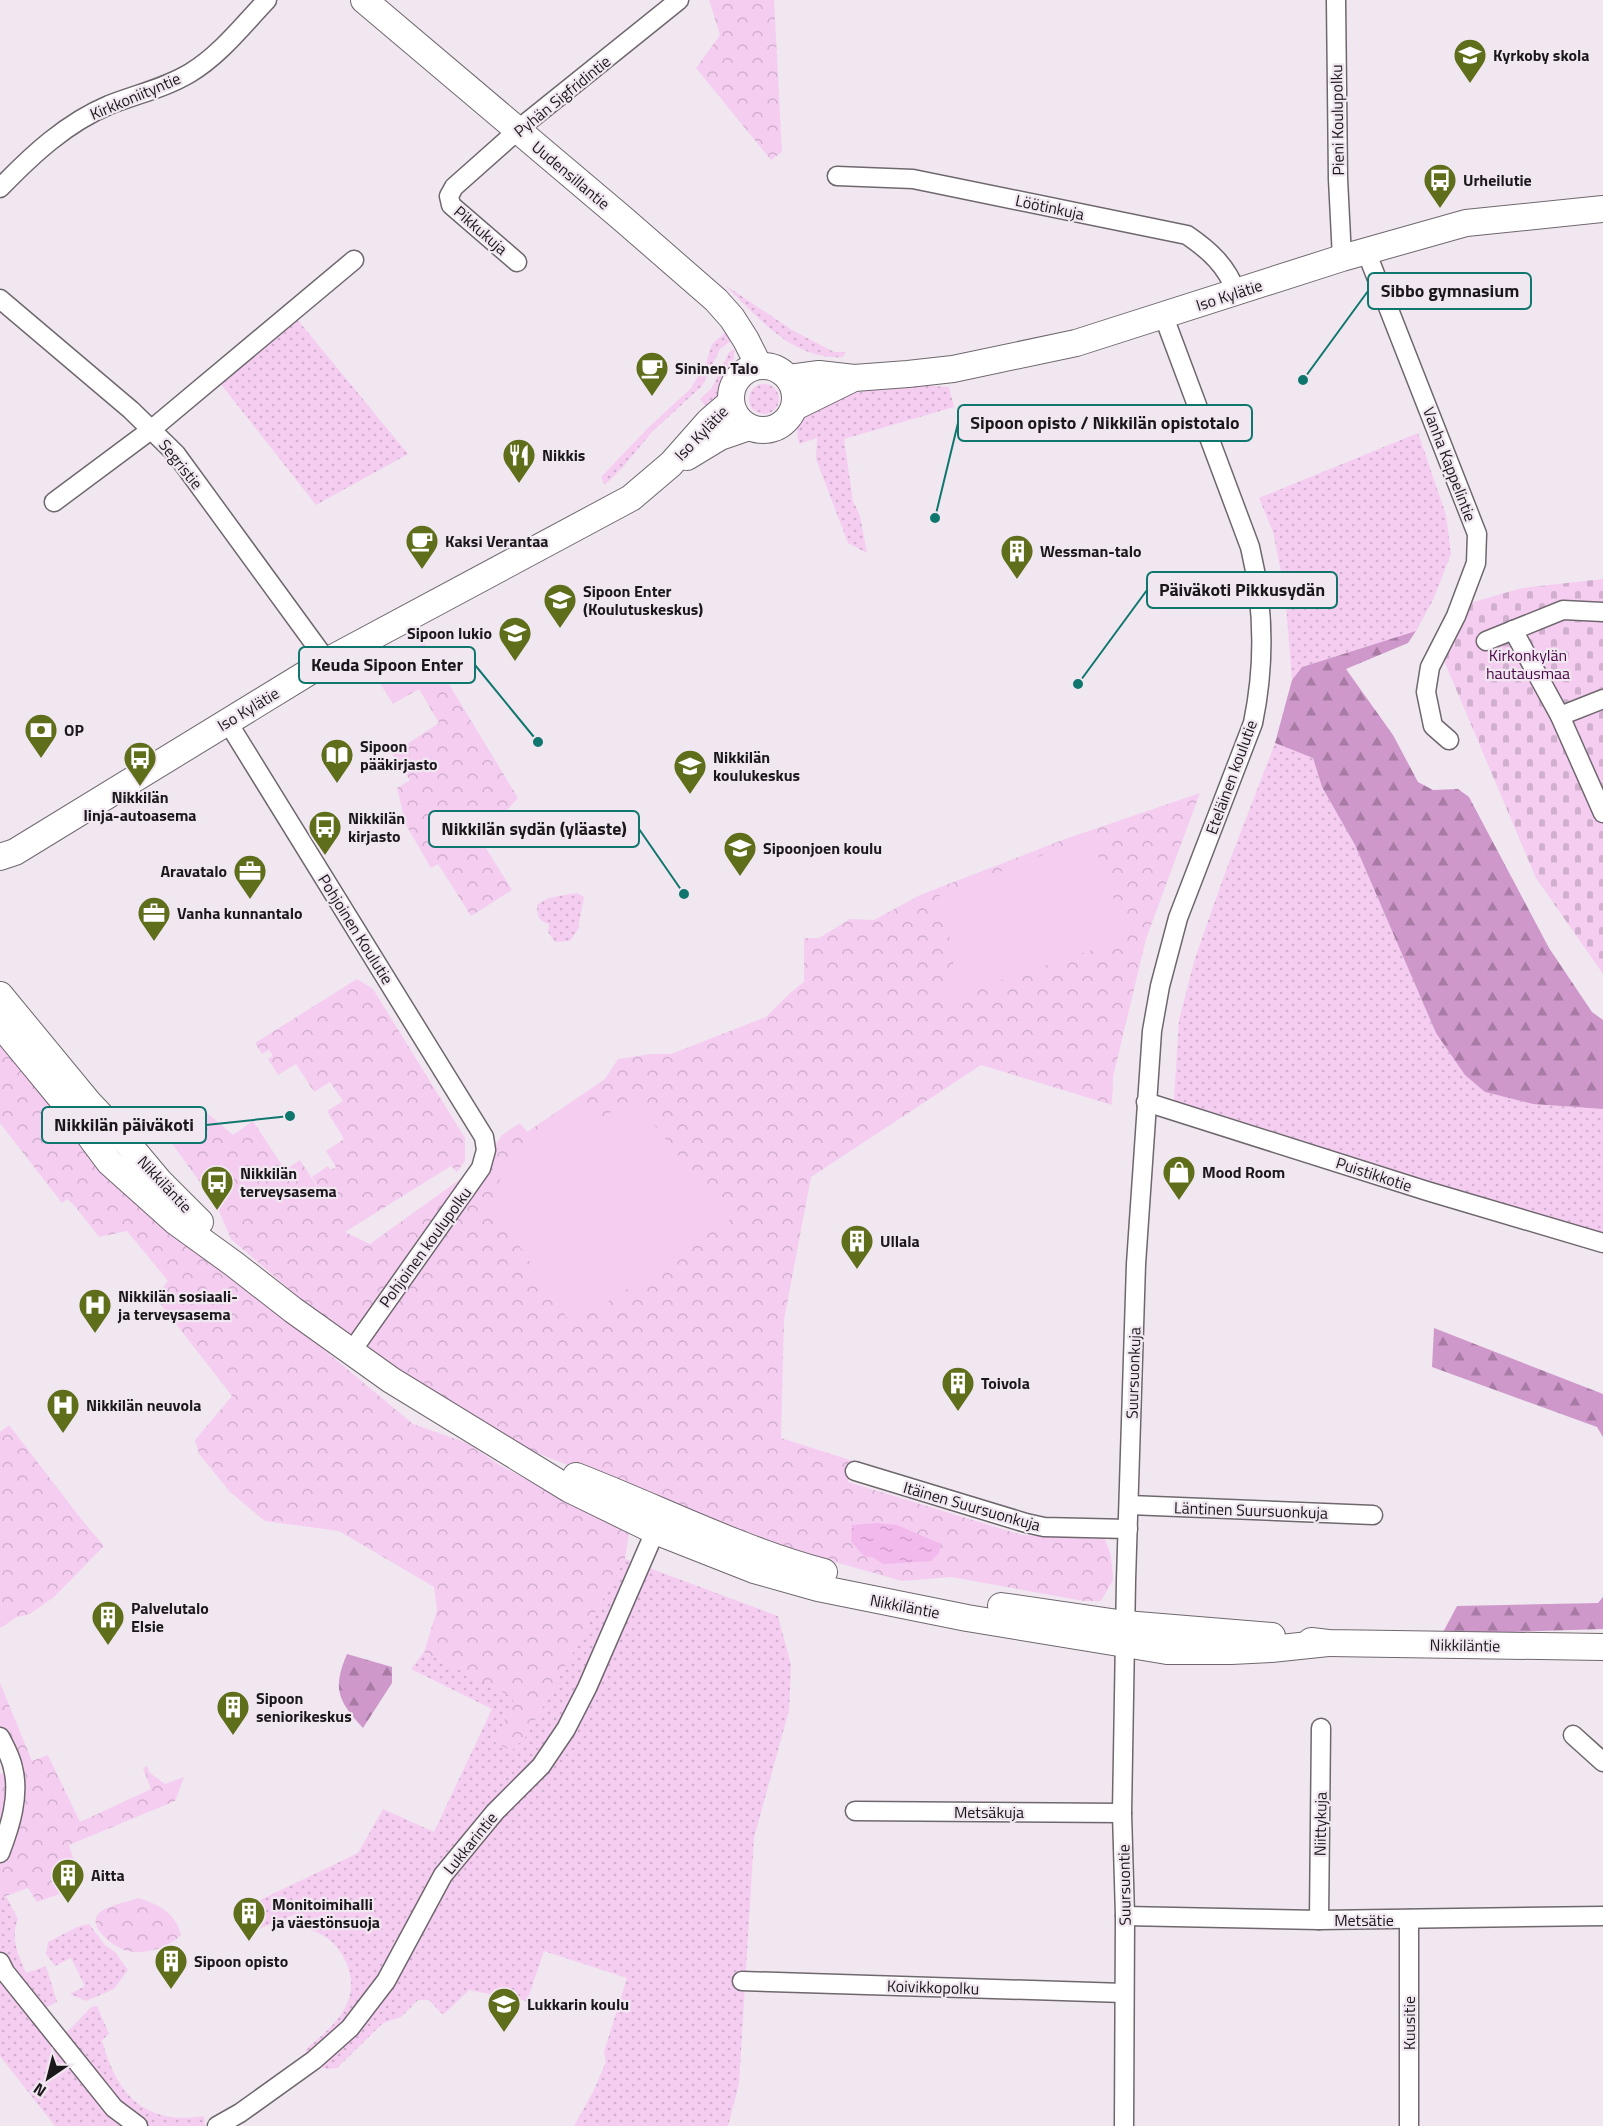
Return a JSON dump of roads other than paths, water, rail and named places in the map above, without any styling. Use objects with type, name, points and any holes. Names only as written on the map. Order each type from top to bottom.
[{"type":"street","name":"Kirkkoniityntie","points":[[0,188],[54,137],[75,123],[109,106],[162,88],[214,56],[267,0]]},
{"type":"street","name":"Uudensillantie","points":[[364,0],[716,300],[741,333],[759,366]]},
{"type":"street","name":"Pyhän Sigfridintie","points":[[449,196],[454,187],[519,130],[680,0]]},
{"type":"street","name":"Pieni Koulupolku","points":[[1336,0],[1341,249]]},
{"type":"street","name":"Löötinkuja","points":[[837,176],[913,178],[1187,236],[1202,244],[1224,267],[1231,277],[1236,292]]},
{"type":"street","name":"Pikkukuja","points":[[449,196],[451,205],[517,262]]},
{"type":"street","name":"Iso Kylätie","points":[[789,378],[819,374],[854,378],[953,369],[1076,343],[1164,317],[1236,292],[1341,249],[1366,251],[1466,223],[1603,209]]},
{"type":"street","name":"Vanha Kappelintie","points":[[1366,251],[1477,534],[1476,563],[1456,616],[1431,667],[1426,692],[1433,726],[1449,740]]},
{"type":"street","points":[[54,502],[152,429],[354,260]]},
{"type":"street","name":"Segristie","points":[[0,299],[152,429],[176,454],[327,661]]},
{"type":"street","name":"Eteläinen koulutie","points":[[1146,1102],[1152,1031],[1163,974],[1178,918],[1253,723],[1262,663],[1257,576],[1250,547],[1164,317]]},
{"type":"street","points":[[759,366],[776,369],[789,378],[796,397],[795,407],[787,421],[766,430],[748,427],[734,413],[731,402],[732,391],[736,381],[747,370],[759,366]]},
{"type":"street","name":"Iso Kylätie","points":[[795,407],[854,378]]},
{"type":"street","name":"Iso Kylätie","points":[[5,859],[327,661],[631,498],[670,464],[709,421],[731,402]]},
{"type":"street","name":"Iso Kylätie","points":[[670,464],[691,455],[720,437],[748,427]]},
{"type":"street","points":[[1486,641],[1563,610],[1603,612]]},
{"type":"street","points":[[1513,630],[1560,716],[1603,813]]},
{"type":"street","points":[[1560,716],[1603,699]]},
{"type":"street","name":"Pohjoinen Koulutie","points":[[227,721],[484,1137]]},
{"type":"street","name":"Nikkiläntie","points":[[0,995],[89,1103],[160,1182],[197,1219],[234,1264]]},
{"type":"street","name":"Nikkiläntie","points":[[0,1024],[65,1103],[109,1162],[176,1222],[293,1310],[401,1386],[511,1452],[620,1493],[659,1522],[798,1565],[870,1584],[1125,1634],[1259,1634],[1328,1643],[1603,1647]]},
{"type":"street","name":"Puistikkotie","points":[[1146,1102],[1603,1244]]},
{"type":"street","name":"Suursuonkuja","points":[[1125,1634],[1136,1264],[1146,1102]]},
{"type":"street","name":"Pohjoinen koulupolku","points":[[351,1352],[481,1168],[486,1150],[484,1137]]},
{"type":"street","name":"Itäinen Suursuonkuja","points":[[855,1471],[1044,1527],[1128,1529]]},
{"type":"street","name":"Läntinen Suursuonkuja","points":[[1129,1504],[1374,1515]]},
{"type":"street","name":"Lukkarintie","points":[[217,2126],[240,2113],[314,2060],[350,2028],[386,1981],[443,1875],[495,1812],[541,1766],[566,1729],[587,1688],[659,1522]]},
{"type":"street","name":"Suursuontie","points":[[1124,2126],[1125,1916],[1122,1813],[1125,1634]]},
{"type":"street","name":"Niittykuja","points":[[1319,1920],[1322,1728]]},
{"type":"street","points":[[1573,1735],[1603,1762]]},
{"type":"street","points":[[0,1737],[14,1770],[15,1791],[13,1811],[0,1853]]},
{"type":"street","name":"Metsäkuja","points":[[855,1811],[1122,1813]]},
{"type":"street","name":"Metsätie","points":[[1125,1916],[1319,1920],[1603,1916]]},
{"type":"street","name":"Kuusitie","points":[[1408,2126],[1409,1919]]},
{"type":"street","points":[[0,1962],[5,1972],[100,2091],[123,2116],[138,2126]]},
{"type":"street","name":"Koivikkopolku","points":[[742,1981],[1124,1993]]},
{"type":"water","points":[[877,1523],[897,1525],[941,1544],[939,1553],[931,1561],[883,1564],[874,1558],[864,1556],[851,1541],[852,1525]]},
{"type":"place","name":"Kyrkoby skola","points":[[1470,84]]},
{"type":"place","name":"Urheilutie","points":[[1440,209]]},
{"type":"place","name":"Sibbo gymnasium","points":[[1303,380]]},
{"type":"place","name":"Sininen Talo","points":[[652,397]]},
{"type":"place","name":"Nikkis","points":[[519,484]]},
{"type":"place","name":"Sipoon opisto / Nikkilän opistotalo","points":[[935,518]]},
{"type":"place","name":"Kaksi Verantaa","points":[[422,570]]},
{"type":"place","name":"Wessman-talo","points":[[1017,580]]},
{"type":"place","name":"Sipoon Enter (Koulutuskeskus)","points":[[560,629]]},
{"type":"place","name":"Sipoon lukio","points":[[515,662]]},
{"type":"place","name":"Päiväkoti Pikkusydän","points":[[1078,684]]},
{"type":"place","name":"Keuda Sipoon Enter","points":[[538,742]]},
{"type":"place","name":"OP","points":[[41,759]]},
{"type":"place","name":"Sipoon pääkirjasto","points":[[337,784]]},
{"type":"place","name":"Nikkilän linja-autoasema","points":[[140,787]]},
{"type":"place","name":"Nikkilän koulukeskus","points":[[690,795]]},
{"type":"place","name":"Nikkilän kirjasto","points":[[325,856]]},
{"type":"place","name":"Sipoonjoen koulu","points":[[740,877]]},
{"type":"place","name":"Nikkilän sydän (yläaste)","points":[[684,894]]},
{"type":"place","name":"Aravatalo","points":[[250,900]]},
{"type":"place","name":"Vanha kunnantalo","points":[[154,942]]},
{"type":"place","name":"Nikkilän päiväkoti","points":[[290,1116]]},
{"type":"place","name":"Mood Room","points":[[1179,1201]]},
{"type":"place","name":"Nikkilän terveysasema","points":[[217,1211]]},
{"type":"place","name":"Ullala","points":[[857,1270]]},
{"type":"place","name":"Nikkilän sosiaali- ja terveysasema","points":[[95,1334]]},
{"type":"place","name":"Toivola","points":[[958,1412]]},
{"type":"place","name":"Nikkilän neuvola","points":[[63,1434]]},
{"type":"place","name":"Palvelutalo Elsie","points":[[108,1646]]},
{"type":"place","name":"Sipoon seniorikeskus","points":[[233,1736]]},
{"type":"place","name":"Aitta","points":[[68,1904]]},
{"type":"place","name":"Monitoimihalli ja väestönsuoja","points":[[249,1942]]},
{"type":"place","name":"Sipoon opisto","points":[[171,1990]]},
{"type":"place","name":"Lukkarin koulu","points":[[504,2033]]},
{"type":"park label","name":"Kirkonkylän hautausmaa","points":[[1528,664]]}]
